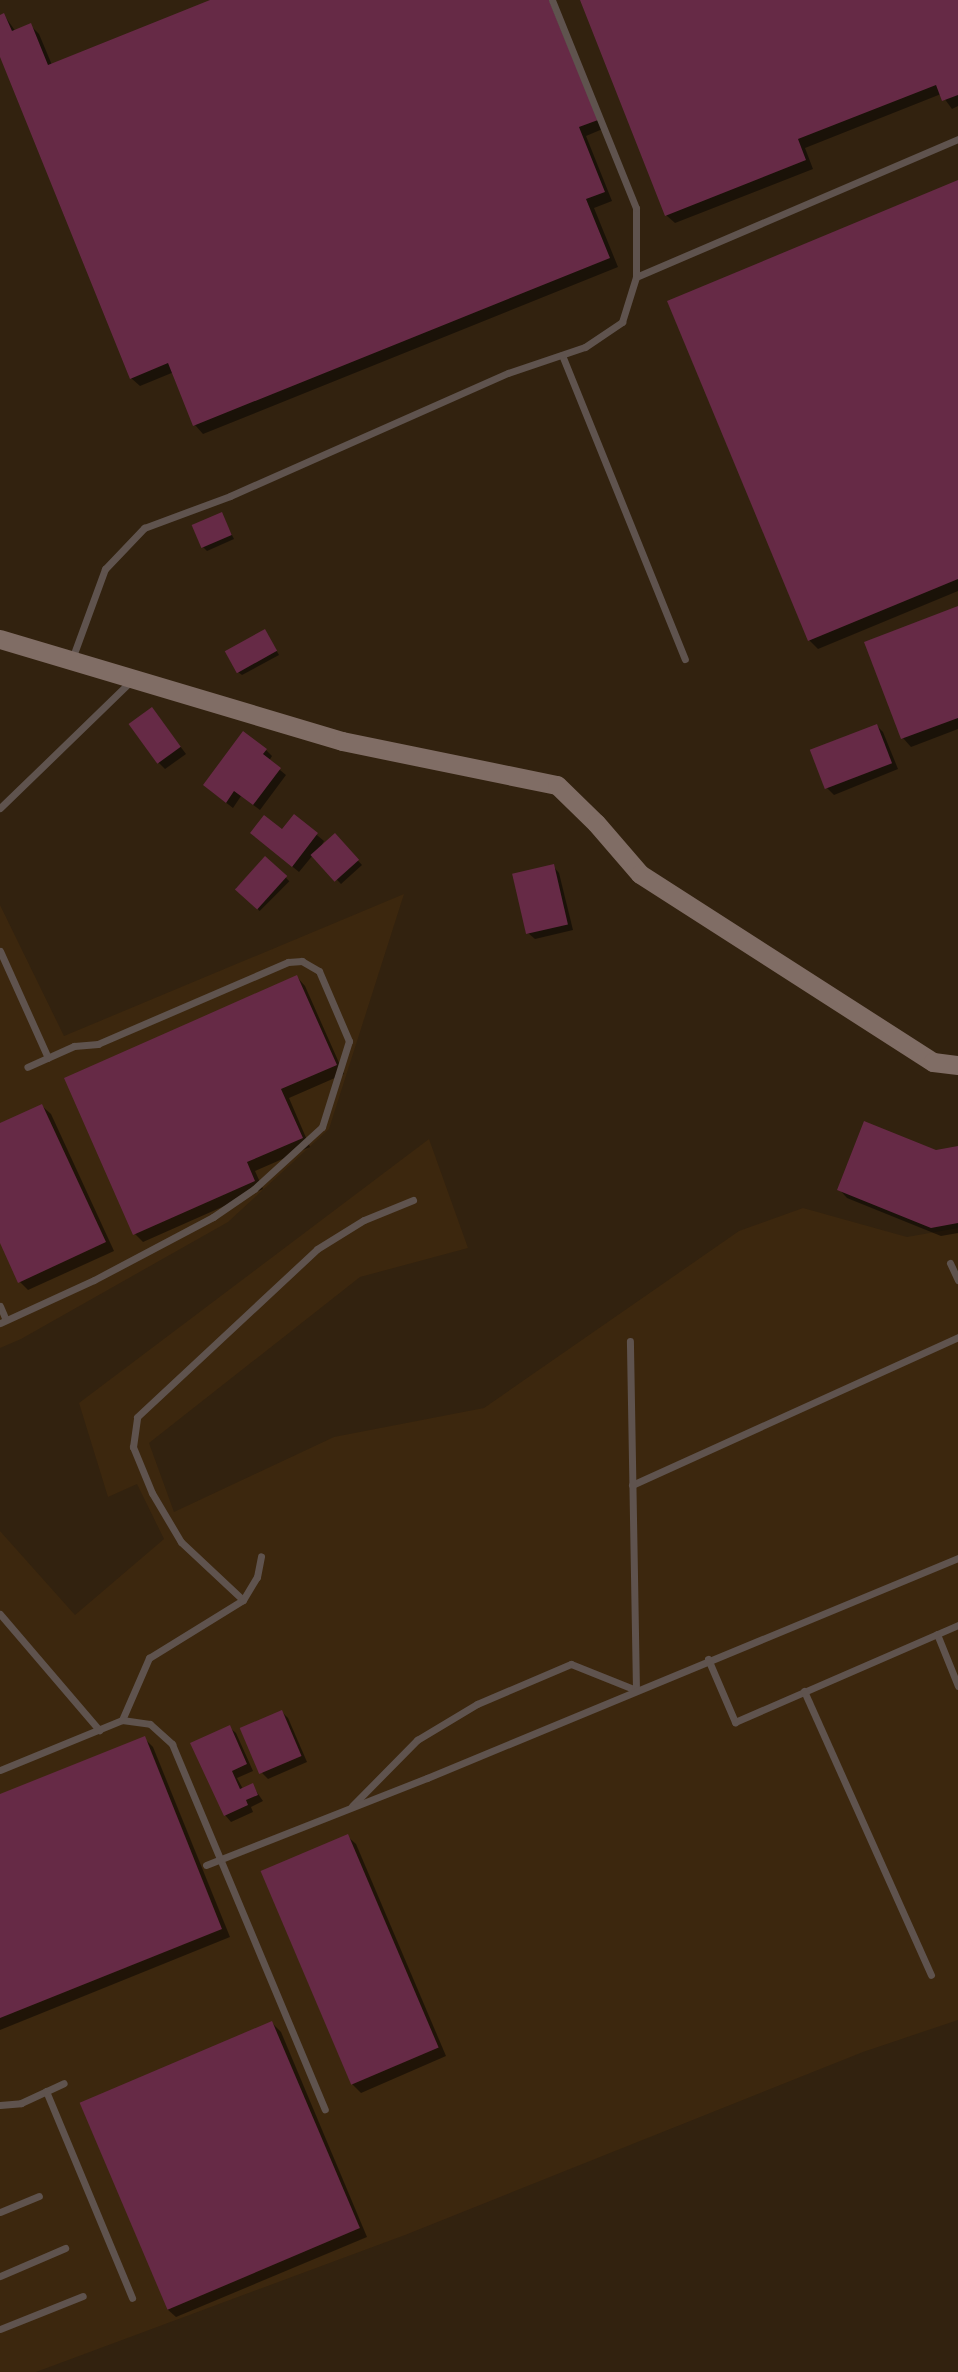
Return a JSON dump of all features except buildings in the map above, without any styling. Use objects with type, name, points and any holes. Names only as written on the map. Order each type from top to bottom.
[{"type":"street","points":[[0,639],[131,681],[342,741],[557,785],[596,823],[640,874],[933,1062],[958,1065]]},
{"type":"lane","points":[[71,662],[105,569],[144,528],[230,496],[508,373],[585,347],[622,322],[636,277],[636,208],[552,0]]},
{"type":"lane","points":[[636,277],[958,139]]},
{"type":"lane","points":[[562,355],[685,659]]},
{"type":"lane","points":[[0,808],[131,681]]},
{"type":"lane","points":[[0,951],[48,1058]]},
{"type":"lane","points":[[0,1306],[3,1321],[106,1274],[213,1217],[254,1189],[322,1127],[349,1041],[319,971],[302,961],[288,962],[98,1044],[75,1046],[27,1067]]},
{"type":"lane","points":[[243,1600],[181,1542],[164,1513],[133,1447],[137,1417],[317,1250],[364,1220],[413,1200]]},
{"type":"lane","points":[[950,1263],[958,1280]]},
{"type":"lane","points":[[632,1485],[958,1337]]},
{"type":"lane","points":[[630,1341],[636,1690]]},
{"type":"lane","points":[[122,1720],[149,1658],[243,1600],[257,1577],[261,1556]]},
{"type":"lane","points":[[206,1865],[349,1809],[958,1558]]},
{"type":"lane","points":[[0,1614],[99,1730]]},
{"type":"lane","points":[[708,1659],[735,1722],[958,1625]]},
{"type":"lane","points":[[937,1634],[958,1686]]},
{"type":"lane","points":[[349,1809],[417,1740],[477,1704],[571,1664],[636,1690]]},
{"type":"lane","points":[[804,1692],[931,1975]]},
{"type":"lane","points":[[0,1770],[122,1720],[150,1724],[172,1744],[325,2109]]},
{"type":"lane","points":[[0,2105],[21,2103],[64,2083]]},
{"type":"lane","points":[[46,2091],[132,2298]]},
{"type":"lane","points":[[0,2212],[39,2196]]},
{"type":"lane","points":[[0,2276],[65,2248]]},
{"type":"lane","points":[[0,2329],[83,2296]]},
{"type":"shaded area","points":[[404,894],[329,1129],[228,1222],[21,1339],[0,1348],[0,905],[64,1036]]},
{"type":"shaded area","points":[[429,1139],[468,1248],[360,1277],[149,1443],[174,1512],[334,1437],[484,1408],[739,1231],[803,1208],[907,1237],[958,1228],[958,2020],[863,2052],[405,2235],[36,2372],[0,2372],[0,1531],[75,1615],[164,1539],[137,1484],[108,1497],[79,1403]]}]
